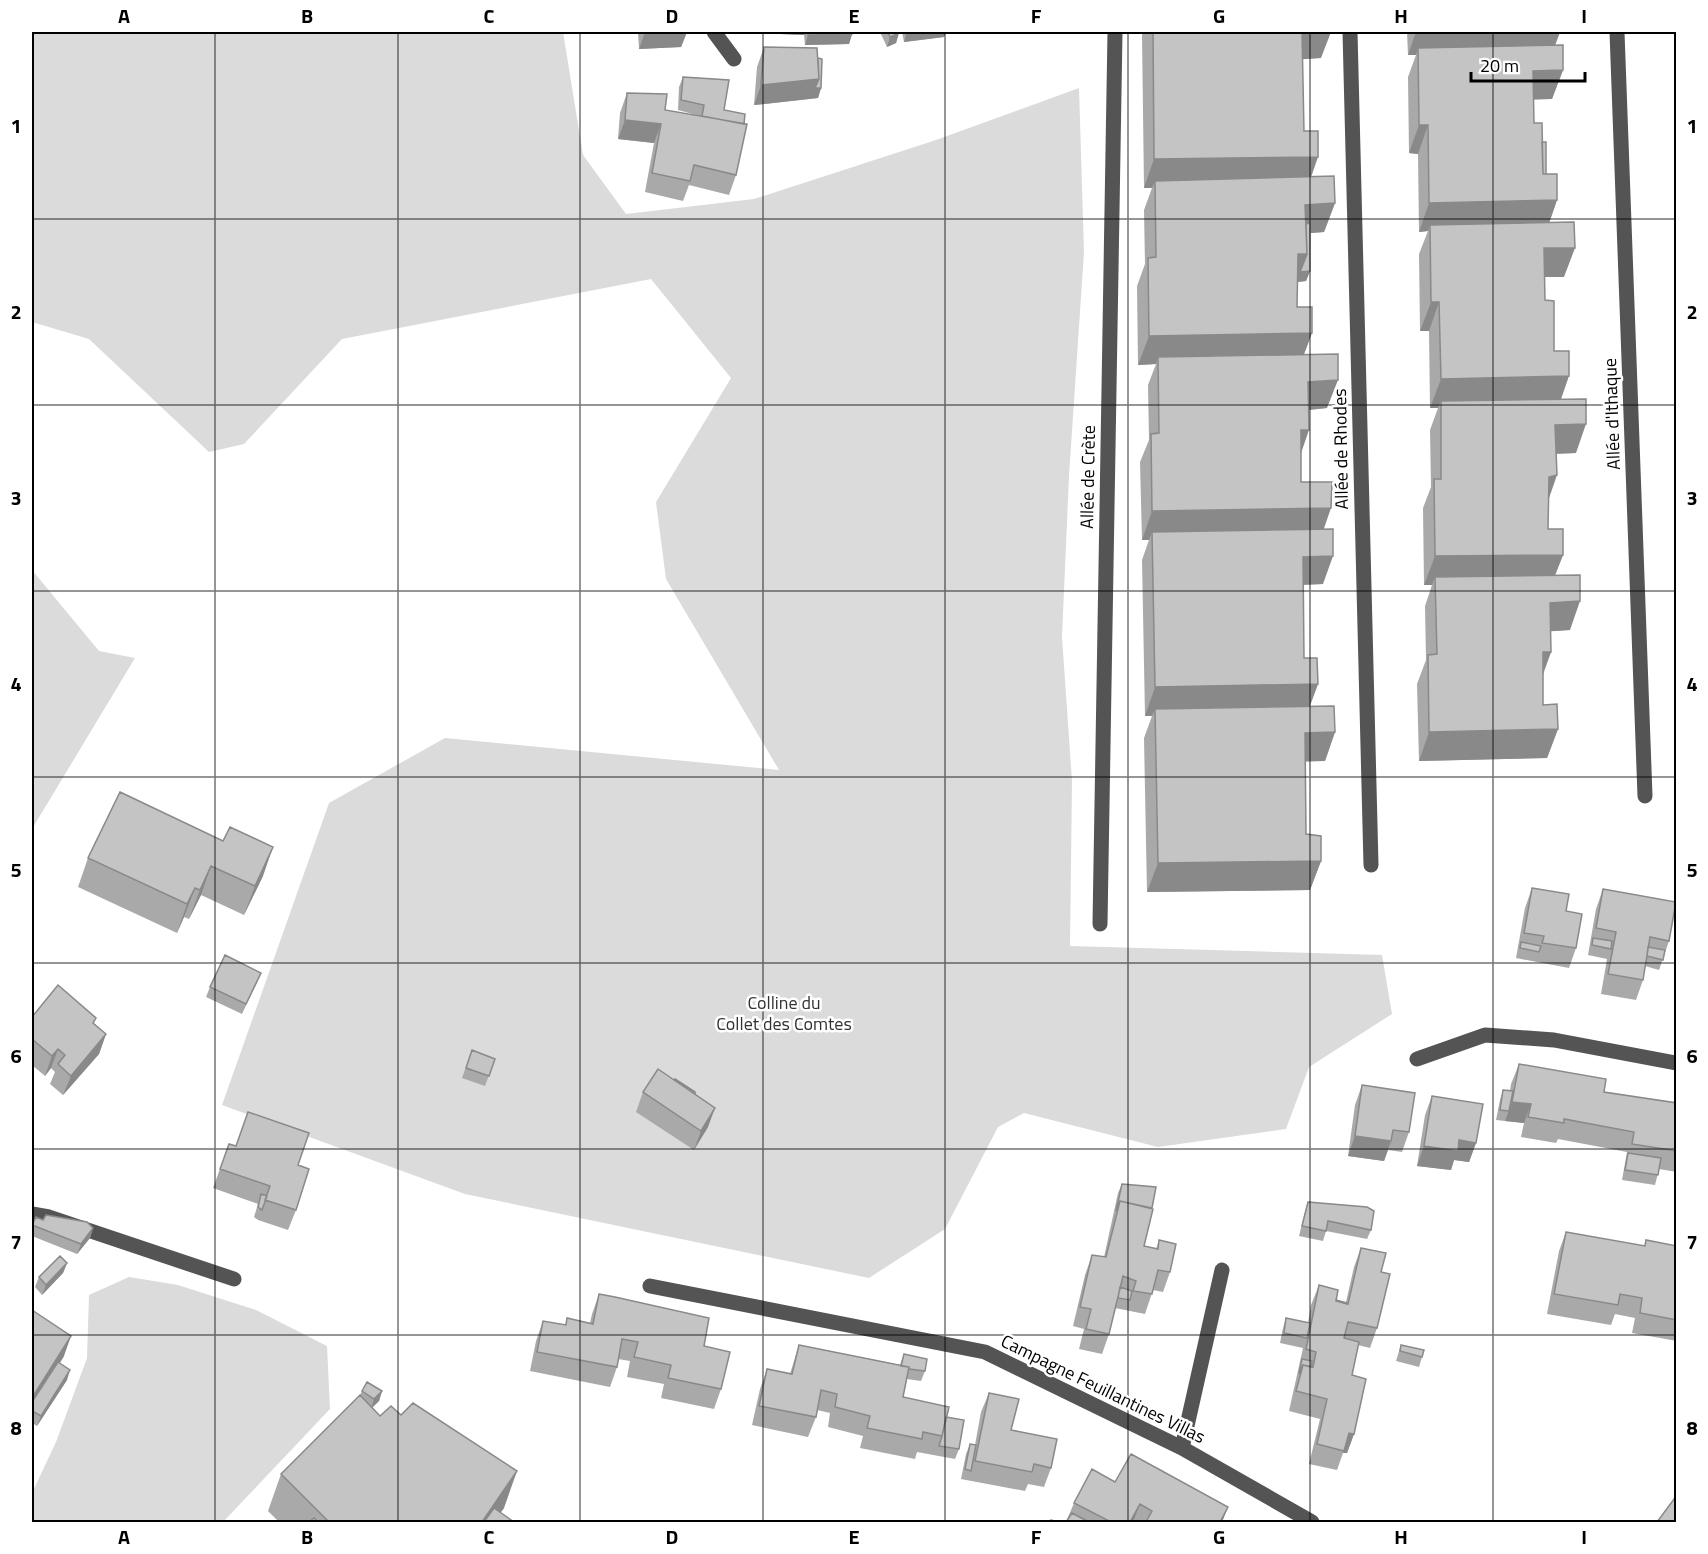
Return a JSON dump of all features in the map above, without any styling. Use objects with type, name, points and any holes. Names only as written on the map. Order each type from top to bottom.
[{"type":"street","points":[[714,32],[734,59]]},
{"type":"street","name":"Allée de Crète","points":[[1100,924],[1115,32]]},
{"type":"street","name":"Allée de Rhodes","points":[[1350,32],[1371,865]]},
{"type":"street","name":"Allée d'Ithaque","points":[[1617,32],[1646,796]]},
{"type":"street","points":[[1417,1059],[1485,1035],[1554,1040],[1677,1063]]},
{"type":"street","points":[[32,1214],[49,1217],[234,1279]]},
{"type":"street","points":[[1182,1448],[1222,1270]]},
{"type":"street","name":"Campagne Feuillantines Villas","points":[[650,1286],[985,1352],[1182,1448],[1312,1522]]},
{"type":"green space","name":"Colline du Collet des Comtes","points":[[32,32],[563,32],[583,155],[626,214],[754,199],[936,140],[1079,88],[1084,252],[1069,476],[1062,637],[1072,781],[1070,946],[1382,955],[1392,1014],[1309,1067],[1286,1129],[1158,1147],[1024,1113],[998,1127],[945,1229],[869,1278],[465,1194],[222,1105],[329,803],[445,738],[779,770],[666,579],[656,502],[731,378],[651,279],[342,339],[244,444],[209,452],[89,339],[32,322]]},
{"type":"green space","points":[[32,570],[99,651],[135,658],[32,829]]},
{"type":"green space","points":[[129,1277],[178,1285],[256,1310],[327,1346],[330,1409],[223,1522],[32,1522],[32,1493],[56,1442],[87,1358],[89,1295]]},
{"type":"building","points":[[808,32],[852,32],[852,34],[808,35]]},
{"type":"building","points":[[888,32],[899,32],[899,33],[890,37]]},
{"type":"building","points":[[1153,32],[1302,32],[1304,131],[1318,131],[1318,157],[1154,159]]},
{"type":"building","points":[[1563,45],[1563,70],[1533,71],[1534,123],[1542,123],[1543,174],[1557,174],[1557,200],[1429,203],[1428,125],[1419,125],[1418,48]]},
{"type":"building","points":[[764,47],[817,48],[819,79],[761,85]]},
{"type":"building","points":[[818,58],[822,59],[821,88],[815,88],[819,79]]},
{"type":"building","points":[[683,77],[729,80],[724,110],[745,114],[744,124],[702,116],[704,105],[681,100]]},
{"type":"building","points":[[627,93],[667,94],[665,110],[747,124],[736,175],[694,165],[690,181],[652,173],[661,124],[625,120]]},
{"type":"building","points":[[1542,142],[1546,142],[1546,174],[1543,174]]},
{"type":"building","points":[[1334,176],[1335,203],[1305,205],[1307,254],[1298,254],[1297,307],[1312,307],[1312,333],[1149,336],[1148,258],[1156,257],[1155,181]]},
{"type":"building","points":[[1574,222],[1575,248],[1544,248],[1545,300],[1554,301],[1554,351],[1569,351],[1569,376],[1441,379],[1439,302],[1431,302],[1430,225]]},
{"type":"building","points":[[1310,223],[1310,271],[1300,272],[1307,254],[1306,224]]},
{"type":"building","points":[[1338,354],[1338,380],[1308,382],[1309,430],[1301,430],[1301,482],[1332,482],[1331,508],[1152,511],[1151,434],[1159,433],[1158,357]]},
{"type":"building","points":[[1586,399],[1586,424],[1555,425],[1557,475],[1549,477],[1548,529],[1563,529],[1563,555],[1435,556],[1434,479],[1441,479],[1441,401]]},
{"type":"building","points":[[1333,529],[1333,556],[1303,557],[1304,658],[1317,658],[1318,684],[1155,687],[1152,532]]},
{"type":"building","points":[[1580,575],[1580,601],[1550,603],[1551,652],[1543,652],[1543,705],[1557,704],[1558,729],[1429,732],[1428,655],[1437,654],[1435,577]]},
{"type":"building","points":[[1334,706],[1335,732],[1305,733],[1306,834],[1321,836],[1321,861],[1158,863],[1155,709]]},
{"type":"building","points":[[120,792],[223,841],[230,827],[273,847],[255,886],[211,866],[200,890],[195,888],[187,904],[88,858]]},
{"type":"building","points":[[1532,888],[1569,894],[1566,911],[1582,914],[1576,948],[1542,943],[1544,936],[1524,933]]},
{"type":"building","points":[[1603,889],[1676,902],[1669,941],[1650,937],[1643,980],[1608,974],[1616,932],[1596,928]]},
{"type":"building","points":[[1593,938],[1612,941],[1611,949],[1592,945]]},
{"type":"building","points":[[1521,942],[1541,946],[1539,952],[1520,948]]},
{"type":"building","points":[[1648,947],[1665,950],[1663,960],[1647,956]]},
{"type":"building","points":[[225,955],[261,973],[246,1004],[210,987]]},
{"type":"building","points":[[58,985],[96,1018],[93,1023],[106,1034],[71,1076],[58,1064],[65,1055],[58,1049],[52,1056],[32,1039],[32,1017]]},
{"type":"building","points":[[472,1050],[495,1059],[489,1076],[466,1068]]},
{"type":"building","points":[[1519,1064],[1606,1079],[1604,1092],[1677,1103],[1677,1151],[1632,1144],[1634,1132],[1564,1119],[1564,1123],[1528,1117],[1531,1104],[1512,1102]]},
{"type":"building","points":[[658,1069],[715,1108],[701,1131],[643,1092]]},
{"type":"building","points":[[674,1080],[695,1092],[695,1094]]},
{"type":"building","points":[[1362,1085],[1415,1093],[1409,1132],[1393,1130],[1391,1141],[1355,1136]]},
{"type":"building","points":[[1503,1090],[1513,1091],[1509,1111],[1500,1110]]},
{"type":"building","points":[[1432,1096],[1483,1104],[1476,1143],[1459,1140],[1458,1151],[1424,1146]]},
{"type":"building","points":[[248,1112],[309,1133],[298,1165],[309,1169],[296,1210],[265,1200],[270,1186],[220,1169],[229,1144],[236,1146]]},
{"type":"building","points":[[1628,1153],[1661,1158],[1658,1175],[1625,1170]]},
{"type":"building","points":[[1122,1184],[1156,1187],[1152,1208],[1120,1201],[1116,1211]]},
{"type":"building","points":[[261,1194],[267,1196],[262,1210],[258,1207]]},
{"type":"building","points":[[1120,1201],[1153,1209],[1144,1246],[1158,1249],[1159,1240],[1176,1244],[1170,1272],[1158,1270],[1152,1294],[1133,1291],[1136,1281],[1123,1276],[1109,1334],[1086,1329],[1091,1309],[1080,1307],[1092,1255],[1106,1257]]},
{"type":"building","points":[[1308,1202],[1367,1207],[1374,1211],[1371,1230],[1328,1221],[1326,1231],[1302,1226]]},
{"type":"building","points":[[46,1215],[87,1222],[93,1228],[81,1244],[32,1225],[36,1217],[43,1220]]},
{"type":"building","points":[[1566,1232],[1645,1246],[1646,1240],[1677,1246],[1677,1320],[1640,1313],[1642,1298],[1620,1294],[1618,1305],[1554,1294]]},
{"type":"building","points":[[1361,1248],[1386,1253],[1381,1272],[1390,1274],[1377,1328],[1348,1322],[1344,1338],[1359,1342],[1352,1375],[1366,1379],[1354,1434],[1349,1433],[1344,1451],[1317,1444],[1327,1399],[1296,1391],[1303,1365],[1313,1367],[1316,1352],[1306,1349],[1319,1285],[1338,1290],[1336,1301],[1348,1304]]},
{"type":"building","points":[[60,1256],[67,1263],[46,1285],[39,1277]]},
{"type":"building","points":[[1120,1287],[1132,1291],[1130,1300],[1118,1298]]},
{"type":"building","points":[[599,1294],[709,1318],[704,1346],[730,1352],[721,1389],[668,1378],[671,1365],[634,1357],[638,1342],[622,1339],[617,1367],[537,1352],[543,1321],[566,1325],[567,1318],[593,1324]]},
{"type":"building","points":[[32,1310],[71,1336],[32,1398]]},
{"type":"building","points":[[1286,1318],[1310,1323],[1307,1338],[1284,1333]]},
{"type":"building","points":[[799,1345],[909,1367],[903,1397],[949,1407],[942,1436],[923,1432],[922,1439],[867,1428],[870,1416],[835,1407],[837,1394],[821,1390],[816,1417],[759,1406],[767,1369],[792,1374]]},
{"type":"building","points":[[1401,1345],[1424,1350],[1422,1357],[1400,1351]]},
{"type":"building","points":[[904,1354],[927,1359],[925,1371],[901,1366]]},
{"type":"building","points":[[1302,1359],[1312,1361],[1311,1367],[1303,1365],[1299,1374]]},
{"type":"building","points":[[58,1362],[70,1370],[41,1416],[32,1411],[32,1402]]},
{"type":"building","points":[[367,1382],[382,1391],[374,1399],[362,1391]]},
{"type":"building","points":[[989,1393],[1019,1399],[1011,1430],[1057,1439],[1051,1468],[1034,1464],[1032,1472],[975,1461]]},
{"type":"building","points":[[360,1395],[380,1416],[391,1406],[401,1415],[413,1403],[517,1471],[482,1522],[329,1522],[281,1474]]},
{"type":"building","points":[[946,1417],[964,1420],[959,1449],[939,1446]]},
{"type":"building","points":[[970,1444],[976,1445],[971,1471],[965,1469]]},
{"type":"building","points":[[1131,1454],[1228,1507],[1220,1522],[1146,1522],[1152,1511],[1140,1504],[1130,1522],[1111,1522],[1074,1503],[1092,1469],[1115,1482]]},
{"type":"building","points":[[1677,1495],[1677,1522],[1657,1522]]},
{"type":"building","points":[[494,1508],[514,1522],[484,1522]]},
{"type":"building","points":[[1072,1513],[1089,1522],[1066,1522]]}]
